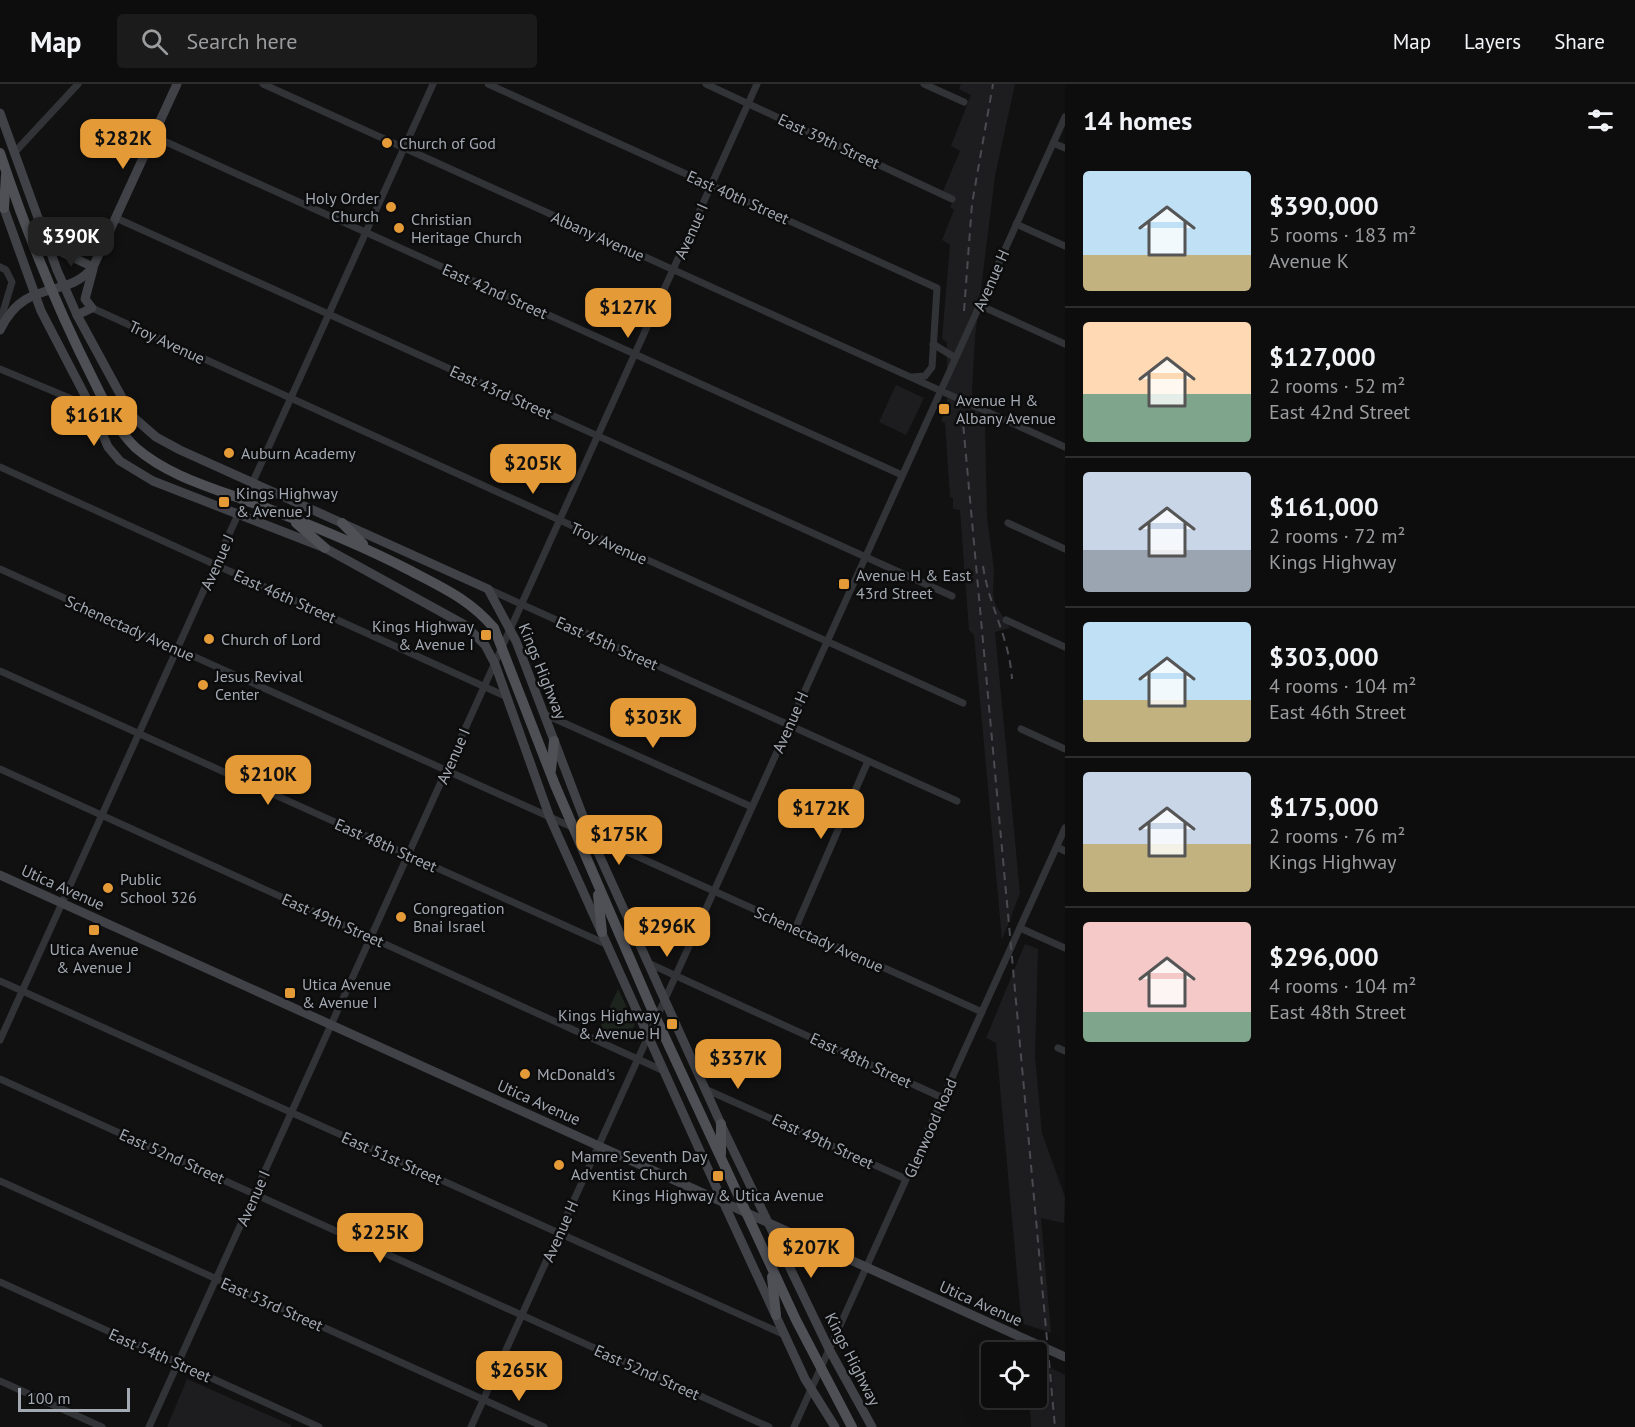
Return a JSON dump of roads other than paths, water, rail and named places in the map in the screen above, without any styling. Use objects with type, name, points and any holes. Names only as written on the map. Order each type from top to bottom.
[{"type":"main road","name":"Kings Highway","points":[[0,153],[49,290],[110,412],[126,438],[152,460],[169,470],[370,551],[462,598],[477,609],[495,628],[550,773],[597,886],[745,1212],[820,1370],[852,1427]]},
{"type":"main road","points":[[2,203],[6,172]]},
{"type":"main road","points":[[289,517],[325,548]]},
{"type":"main road","points":[[342,523],[370,551]]},
{"type":"main road","points":[[550,773],[554,741]]},
{"type":"main road","points":[[597,886],[602,932]]},
{"type":"main road","points":[[721,1124],[721,1157]]},
{"type":"main road","points":[[771,1267],[776,1315]]},
{"type":"street","points":[[14,153],[78,84]]},
{"type":"street","points":[[76,315],[92,308],[85,299],[93,267],[177,84]]},
{"type":"street","name":"Albany Avenue","points":[[263,84],[1065,447]]},
{"type":"street","name":"Avenue J","points":[[0,1041],[433,84]]},
{"type":"street","name":"East 40th Street","points":[[488,84],[937,288],[930,372],[925,376],[911,378]]},
{"type":"street","name":"East 39th Street","points":[[705,84],[952,199]]},
{"type":"street","name":"Avenue I","points":[[149,1427],[757,84]]},
{"type":"street","points":[[924,84],[964,102]]},
{"type":"street","points":[[0,113],[63,286],[76,315],[132,416],[156,437],[180,450],[488,589]]},
{"type":"street","name":"Avenue H","points":[[471,1427],[939,390],[1065,117]]},
{"type":"street","name":"East 42nd Street","points":[[153,136],[902,475]]},
{"type":"street","points":[[1053,143],[1065,148]]},
{"type":"street","points":[[2,203],[34,294],[91,406],[108,447],[135,473],[325,548],[465,625],[485,645],[495,664],[550,818],[785,1335],[811,1390],[835,1427]]},
{"type":"street","name":"East 43rd Street","points":[[116,218],[952,596]]},
{"type":"street","points":[[1016,224],[1065,246]]},
{"type":"street","points":[[47,245],[93,267]]},
{"type":"street","points":[[0,330],[8,312],[34,294],[63,286],[86,275],[93,267]]},
{"type":"street","points":[[0,322],[12,282],[3,268]]},
{"type":"street","points":[[980,305],[1065,344]]},
{"type":"street","name":"Troy Avenue","points":[[92,308],[963,703]]},
{"type":"street","points":[[933,344],[954,357]]},
{"type":"street","points":[[0,369],[91,406]]},
{"type":"street","name":"East 46th Street","points":[[0,467],[505,696]]},
{"type":"street","points":[[1008,522],[1065,549]]},
{"type":"street","name":"Schenectady Avenue","points":[[0,569],[982,1012]]},
{"type":"street","name":"East 45th Street","points":[[488,589],[957,801]]},
{"type":"street","name":"Kings Highway","points":[[488,589],[510,629],[591,837],[664,1000],[829,1349],[872,1427]]},
{"type":"street","points":[[1006,620],[1065,647]]},
{"type":"street","name":"East 48th Street","points":[[0,671],[608,945]]},
{"type":"street","points":[[544,714],[752,807]]},
{"type":"street","points":[[1021,729],[1065,749]]},
{"type":"street","points":[[795,929],[868,762]]},
{"type":"street","name":"East 49th Street","points":[[0,769],[665,1071]]},
{"type":"street","name":"Glenwood Road","points":[[794,1427],[1065,828]]},
{"type":"street","points":[[1057,847],[1065,851]]},
{"type":"street","name":"Utica Avenue","points":[[0,875],[1065,1357]]},
{"type":"street","points":[[1020,928],[1065,948]]},
{"type":"street","name":"East 48th Street","points":[[648,962],[943,1098]]},
{"type":"street","name":"East 51st Street","points":[[0,981],[785,1335]]},
{"type":"street","name":"East 52nd Street","points":[[0,1079],[769,1427]]},
{"type":"street","name":"East 49th Street","points":[[705,1089],[906,1179]]},
{"type":"street","name":"East 53rd Street","points":[[0,1181],[544,1427]]},
{"type":"street","name":"East 54th Street","points":[[0,1282],[319,1427]]},
{"type":"street","points":[[0,1381],[102,1427]]},
{"type":"railway","points":[[964,311],[972,204],[993,84]]},
{"type":"railway","points":[[962,412],[1055,1427]]},
{"type":"railway","points":[[983,566],[1007,649],[1012,679]]},
{"type":"place","name":"Church of God","points":[[387,143]]},
{"type":"place","name":"Holy Order Church","points":[[391,207]]},
{"type":"place","name":"Christian Heritage Church","points":[[399,228]]},
{"type":"place","name":"Avenue H & Albany Avenue","points":[[944,409]]},
{"type":"place","name":"Auburn Academy","points":[[229,453]]},
{"type":"place","name":"Kings Highway & Avenue J","points":[[224,502]]},
{"type":"place","name":"Avenue H & East 43rd Street","points":[[844,584]]},
{"type":"place","name":"Kings Highway & Avenue I","points":[[486,635]]},
{"type":"place","name":"Church of Lord","points":[[209,639]]},
{"type":"place","name":"Jesus Revival Center","points":[[203,685]]},
{"type":"place","name":"Public School 326","points":[[108,888]]},
{"type":"place","name":"Congregation Bnai Israel","points":[[401,917]]},
{"type":"place","name":"Utica Avenue & Avenue J","points":[[94,930]]},
{"type":"place","name":"Utica Avenue & Avenue I","points":[[290,993]]},
{"type":"place","name":"Kings Highway & Avenue H","points":[[672,1024]]},
{"type":"place","name":"McDonald's","points":[[525,1074]]},
{"type":"place","name":"Mamre Seventh Day Adventist Church","points":[[559,1165]]},
{"type":"place","name":"Kings Highway & Utica Avenue","points":[[718,1176]]}]
